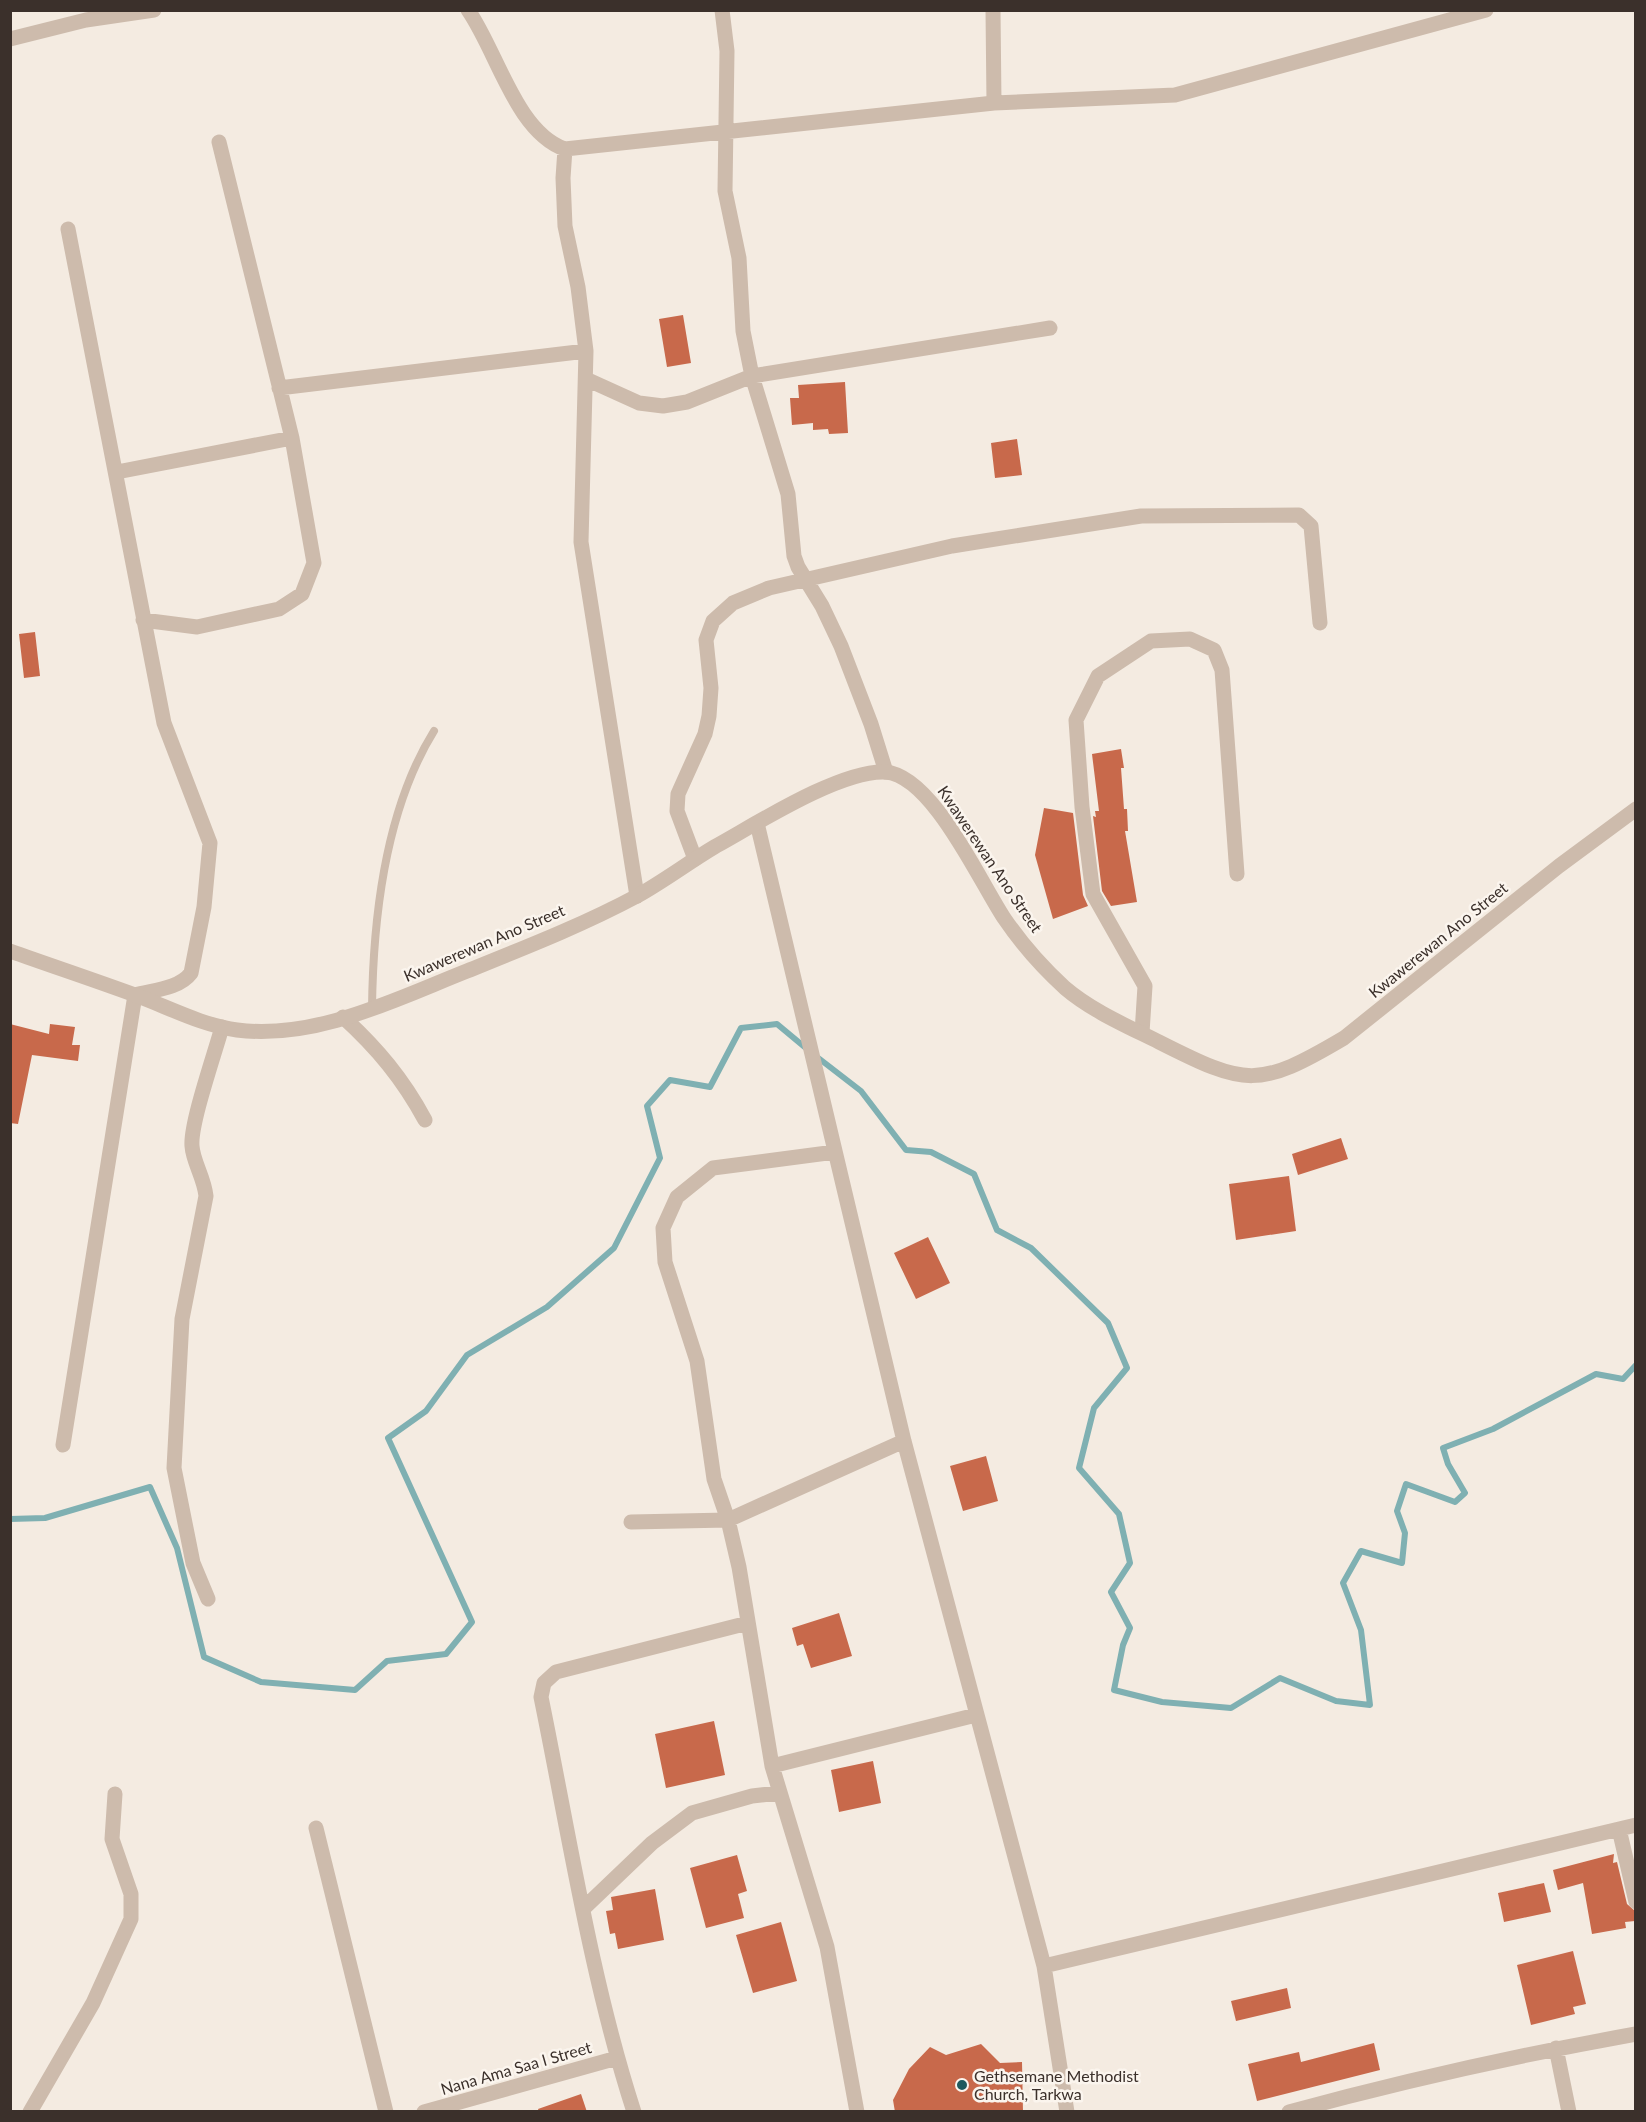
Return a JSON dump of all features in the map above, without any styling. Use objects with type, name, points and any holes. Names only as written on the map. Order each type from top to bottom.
[{"type":"street","points":[[468,10],[525,115],[541,136],[565,149],[724,130],[994,103],[1175,95],[1485,10]]},
{"type":"street","points":[[722,10],[727,51],[724,130],[725,191],[739,258],[743,331],[752,376],[788,494],[794,556],[804,580],[822,606],[841,646],[871,724],[886,772]]},
{"type":"street","points":[[993,10],[994,103]]},
{"type":"street","points":[[10,39],[86,21],[149,11]]},
{"type":"street","points":[[143,620],[196,627],[279,609],[302,594],[314,563],[292,438],[219,142]]},
{"type":"street","points":[[565,149],[563,178],[565,226],[578,287],[586,351],[581,542],[637,896]]},
{"type":"street","points":[[63,1445],[135,995],[177,984],[191,973],[204,907],[210,843],[164,723],[68,229]]},
{"type":"street","points":[[586,379],[639,403],[663,406],[687,402],[752,376],[1050,328]]},
{"type":"street","points":[[279,388],[586,351]]},
{"type":"street","points":[[117,472],[292,438]]},
{"type":"street","points":[[695,859],[677,811],[678,794],[705,734],[711,688],[706,640],[712,621],[733,603],[769,588],[952,546],[1141,516],[1299,515],[1311,526],[1320,623]]},
{"type":"street","points":[[1142,1033],[1145,986],[1093,894],[1076,720],[1098,676],[1151,641],[1190,639],[1214,650],[1222,670],[1237,874]]},
{"type":"street","name":"Kwawerewan Ano Street","points":[[10,951],[222,1027],[269,1032],[343,1017],[372,1009],[511,953],[637,896],[695,859],[810,794],[853,778],[886,772],[913,783],[933,802],[1006,921],[1067,989],[1107,1016],[1200,1063],[1233,1076],[1266,1076],[1305,1061],[1344,1038],[1559,866],[1635,809]]},
{"type":"street","points":[[757,823],[904,1441],[1044,1966],[1067,2112]]},
{"type":"street","points":[[343,1017],[385,1057],[407,1087],[425,1120]]},
{"type":"street","points":[[208,1599],[193,1563],[174,1468],[182,1319],[206,1196],[204,1179],[192,1146],[194,1128],[222,1027]]},
{"type":"street","points":[[835,1152],[713,1168],[676,1197],[663,1228],[665,1262],[697,1361],[714,1479],[728,1520],[772,1766],[827,1947],[857,2112]]},
{"type":"street","points":[[631,1522],[728,1520],[904,1441]]},
{"type":"street","points":[[634,2112],[617,2058],[584,1908],[541,1697],[544,1683],[556,1672],[748,1623]]},
{"type":"street","points":[[772,1766],[976,1715]]},
{"type":"street","points":[[584,1908],[652,1843],[692,1813],[752,1796],[779,1793]]},
{"type":"street","points":[[30,2112],[93,2003],[131,1920],[131,1894],[112,1839],[115,1794]]},
{"type":"street","points":[[1044,1966],[1635,1825]]},
{"type":"street","points":[[316,1828],[386,2112]]},
{"type":"street","points":[[1619,1829],[1635,1902]]},
{"type":"street","points":[[1289,2112],[1376,2088],[1635,2034]]},
{"type":"street","points":[[1556,2049],[1569,2112]]},
{"type":"street","name":"Nana Ama Saa I Street","points":[[424,2112],[617,2058]]},
{"type":"lane","points":[[372,1009],[372,948],[389,847],[417,759],[434,731]]},
{"type":"building","points":[[683,315],[691,363],[667,367],[659,319]]},
{"type":"building","points":[[845,382],[848,433],[829,434],[828,429],[813,430],[813,423],[792,425],[790,398],[799,398],[798,385]]},
{"type":"building","points":[[1017,439],[1022,475],[995,478],[991,443]]},
{"type":"building","points":[[35,632],[40,676],[24,678],[19,634]]},
{"type":"building","points":[[1121,749],[1124,768],[1121,768],[1124,809],[1127,809],[1128,831],[1125,831],[1137,902],[1111,906],[1102,891],[1093,816],[1096,817],[1095,811],[1099,811],[1092,754]]},
{"type":"building","points":[[1044,808],[1073,813],[1083,895],[1088,906],[1053,919],[1035,855]]},
{"type":"building","points":[[10,1024],[49,1034],[50,1024],[75,1027],[72,1045],[80,1045],[78,1061],[32,1055],[18,1124],[10,1123]]},
{"type":"building","points":[[1341,1138],[1348,1159],[1298,1175],[1292,1154]]},
{"type":"building","points":[[1289,1176],[1296,1231],[1236,1240],[1229,1184]]},
{"type":"building","points":[[928,1237],[950,1283],[916,1299],[894,1253]]},
{"type":"building","points":[[986,1456],[998,1501],[963,1511],[950,1466]]},
{"type":"building","points":[[839,1613],[852,1656],[811,1668],[803,1644],[797,1646],[792,1628]]},
{"type":"building","points":[[714,1721],[725,1775],[666,1788],[655,1734]]},
{"type":"building","points":[[873,1761],[881,1803],[839,1812],[831,1770]]},
{"type":"building","points":[[1614,1854],[1613,1863],[1617,1862],[1627,1904],[1635,1911],[1635,1921],[1625,1922],[1626,1928],[1592,1934],[1583,1883],[1558,1890],[1553,1870]]},
{"type":"building","points":[[737,1855],[747,1891],[738,1894],[744,1918],[706,1928],[690,1868]]},
{"type":"building","points":[[1544,1883],[1551,1912],[1504,1922],[1498,1893]]},
{"type":"building","points":[[655,1889],[664,1940],[618,1949],[615,1933],[610,1934],[606,1911],[613,1910],[611,1897]]},
{"type":"building","points":[[781,1922],[797,1981],[753,1993],[736,1935]]},
{"type":"building","points":[[1573,1951],[1586,2004],[1573,2007],[1575,2014],[1531,2025],[1517,1965]]},
{"type":"building","points":[[1287,1988],[1291,2008],[1236,2021],[1231,2001]]},
{"type":"building","points":[[1374,2043],[1380,2070],[1257,2101],[1248,2064],[1299,2052],[1301,2062]]},
{"type":"building","name":"Gethsemane Methodist Church, Tarkwa","points":[[981,2044],[1000,2063],[1022,2062],[1023,2112],[895,2112],[893,2100],[909,2069],[930,2047],[946,2055]]},
{"type":"building","points":[[581,2094],[587,2112],[539,2112],[538,2109]]},
{"type":"waterway","points":[[10,1519],[45,1518],[150,1487],[177,1548],[204,1657],[261,1682],[355,1690],[387,1661],[446,1654],[472,1622],[388,1438],[426,1411],[467,1355],[547,1307],[614,1248],[660,1158],[647,1106],[670,1080],[710,1087],[741,1028],[777,1024],[807,1049]]},
{"type":"waterway","points":[[817,1057],[861,1091],[906,1150],[931,1152],[974,1174],[997,1230],[1031,1248],[1108,1323],[1127,1368],[1094,1408],[1079,1468],[1119,1514],[1130,1563],[1111,1592],[1130,1628],[1123,1645],[1114,1690],[1162,1702],[1231,1708],[1280,1678],[1336,1701],[1370,1705],[1361,1630],[1343,1583],[1361,1551],[1402,1563],[1405,1533],[1397,1511],[1406,1484],[1455,1502],[1465,1493],[1448,1464],[1443,1448],[1493,1429],[1596,1374],[1623,1379],[1636,1365]]},
{"type":"place","name":"Gethsemane Methodist Church, Tarkwa","points":[[962,2085]]}]
